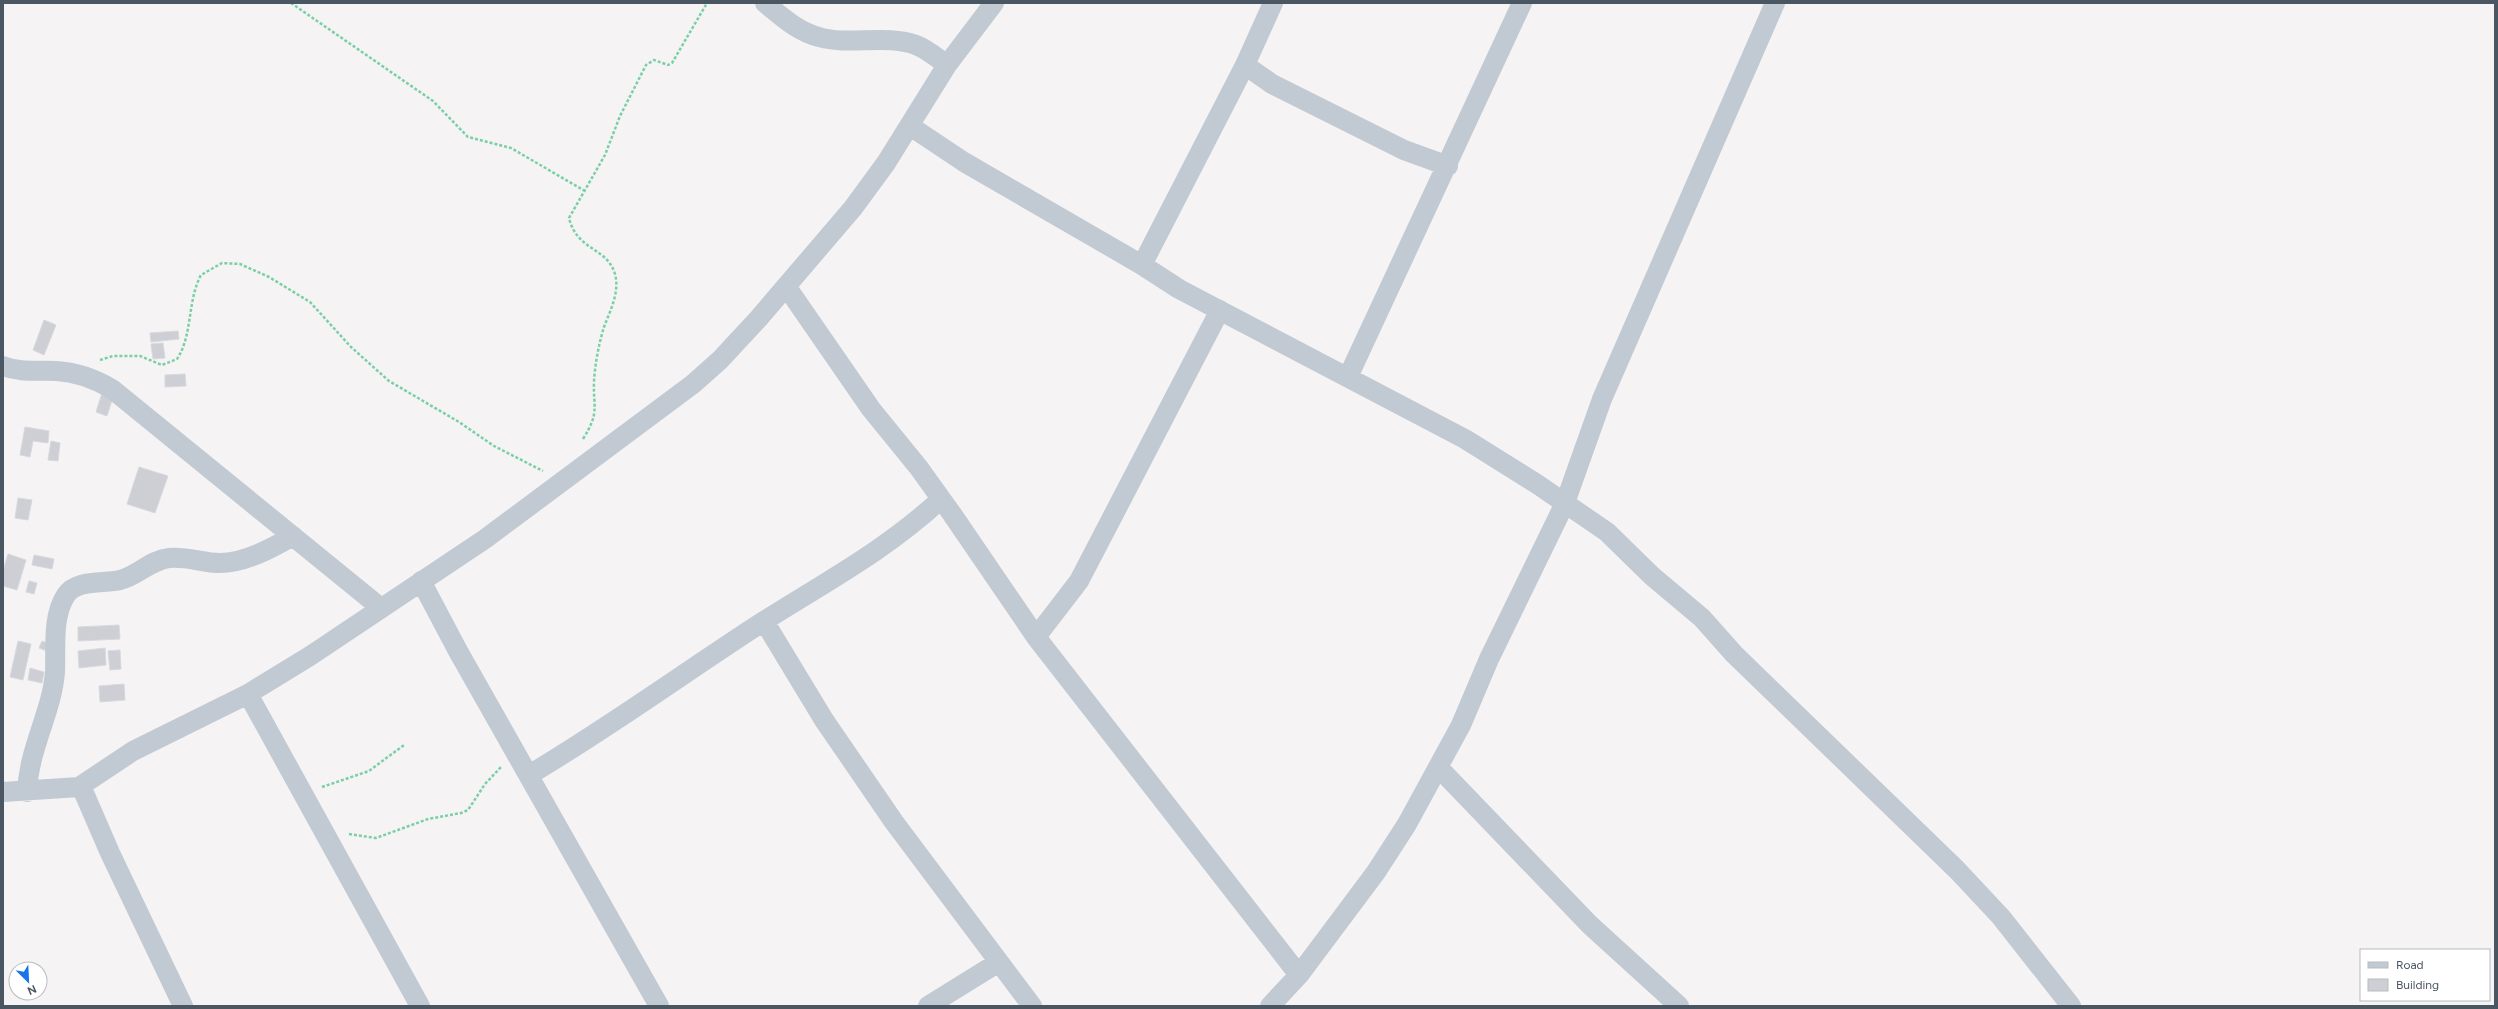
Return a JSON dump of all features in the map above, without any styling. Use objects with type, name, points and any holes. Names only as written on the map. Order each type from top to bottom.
[{"type":"street","points":[[765,3],[787,21],[818,37],[839,41],[886,40],[907,42],[923,48],[947,65]]},
{"type":"street","points":[[3,792],[27,792],[81,786],[133,751],[248,694],[484,539],[670,402],[720,360],[853,208],[910,126],[947,65],[994,3]]},
{"type":"street","points":[[1142,265],[1245,65],[1273,3]]},
{"type":"street","points":[[1348,377],[1410,242],[1448,166],[1522,3]]},
{"type":"street","points":[[1270,1006],[1299,975],[1376,872],[1407,824],[1439,768],[1548,534],[1565,503],[1602,399],[1775,3]]},
{"type":"street","points":[[1245,65],[1272,84],[1404,150],[1448,166]]},
{"type":"street","points":[[910,126],[1018,194],[1142,265],[1179,289],[1465,439],[1565,503],[1607,532],[1652,576],[1702,618],[1734,654],[1901,814],[2000,917],[2071,1006]]},
{"type":"street","points":[[786,286],[871,409],[941,499],[1036,637],[1299,975]]},
{"type":"street","points":[[1036,637],[1079,581],[1220,310]]},
{"type":"street","points":[[3,366],[17,370],[57,371],[77,374],[112,389],[381,608]]},
{"type":"street","points":[[528,775],[582,744],[764,621],[884,547],[941,499]]},
{"type":"street","points":[[27,792],[29,764],[53,686],[58,619],[63,602],[70,590],[83,585],[123,580],[155,561],[170,558],[230,562],[261,552],[293,536]]},
{"type":"street","points":[[421,581],[528,775],[659,1006]]},
{"type":"street","points":[[764,621],[824,720],[894,822],[1032,1006]]},
{"type":"street","points":[[248,694],[420,1006]]},
{"type":"street","points":[[1439,768],[1590,925],[1679,1006]]},
{"type":"street","points":[[81,786],[110,853],[183,1006]]},
{"type":"street","points":[[928,1006],[999,962]]},
{"type":"path","points":[[291,3],[433,101],[468,137],[511,148],[585,191]]},
{"type":"path","points":[[581,443],[591,426],[597,407],[596,371],[600,345],[613,302],[616,281],[615,273],[605,258],[579,240],[570,225],[569,218],[605,155],[620,116],[646,65],[654,60],[668,65],[672,63],[707,3]]},
{"type":"path","points":[[77,374],[88,366],[113,356],[140,356],[162,364],[177,359],[185,340],[196,284],[201,275],[222,263],[240,264],[269,277],[310,302],[351,346],[389,381],[459,422],[494,446],[563,481]]},
{"type":"path","points":[[302,791],[342,781],[369,771],[404,745]]},
{"type":"path","points":[[327,836],[341,833],[376,838],[428,819],[461,813],[473,804],[485,784],[496,770],[518,756]]},
{"type":"building","points":[[44,320],[56,325],[44,355],[33,350]]},
{"type":"building","points":[[178,331],[179,339],[151,342],[150,333]]},
{"type":"building","points":[[163,343],[165,358],[153,359],[151,344]]},
{"type":"building","points":[[185,374],[186,386],[165,387],[165,375]]},
{"type":"building","points":[[103,390],[114,394],[107,416],[96,412]]},
{"type":"building","points":[[25,427],[49,431],[48,443],[33,441],[30,457],[20,455]]},
{"type":"building","points":[[51,441],[60,443],[58,461],[48,460]]},
{"type":"building","points":[[139,467],[168,476],[155,513],[127,504]]},
{"type":"building","points":[[18,498],[32,500],[28,520],[15,518]]},
{"type":"building","points":[[8,554],[26,560],[17,590],[3,586],[3,571]]},
{"type":"building","points":[[34,555],[54,559],[52,569],[32,565]]},
{"type":"building","points":[[29,581],[37,583],[34,594],[26,592]]},
{"type":"building","points":[[119,625],[120,639],[78,641],[78,627]]},
{"type":"building","points":[[18,641],[31,644],[23,680],[10,677]]},
{"type":"building","points":[[42,641],[49,644],[47,651],[39,648]]},
{"type":"building","points":[[105,648],[106,665],[79,668],[78,651]]},
{"type":"building","points":[[120,650],[121,669],[110,670],[108,651]]},
{"type":"building","points":[[30,668],[44,672],[42,683],[28,680]]},
{"type":"building","points":[[124,684],[125,700],[100,702],[99,686]]}]
